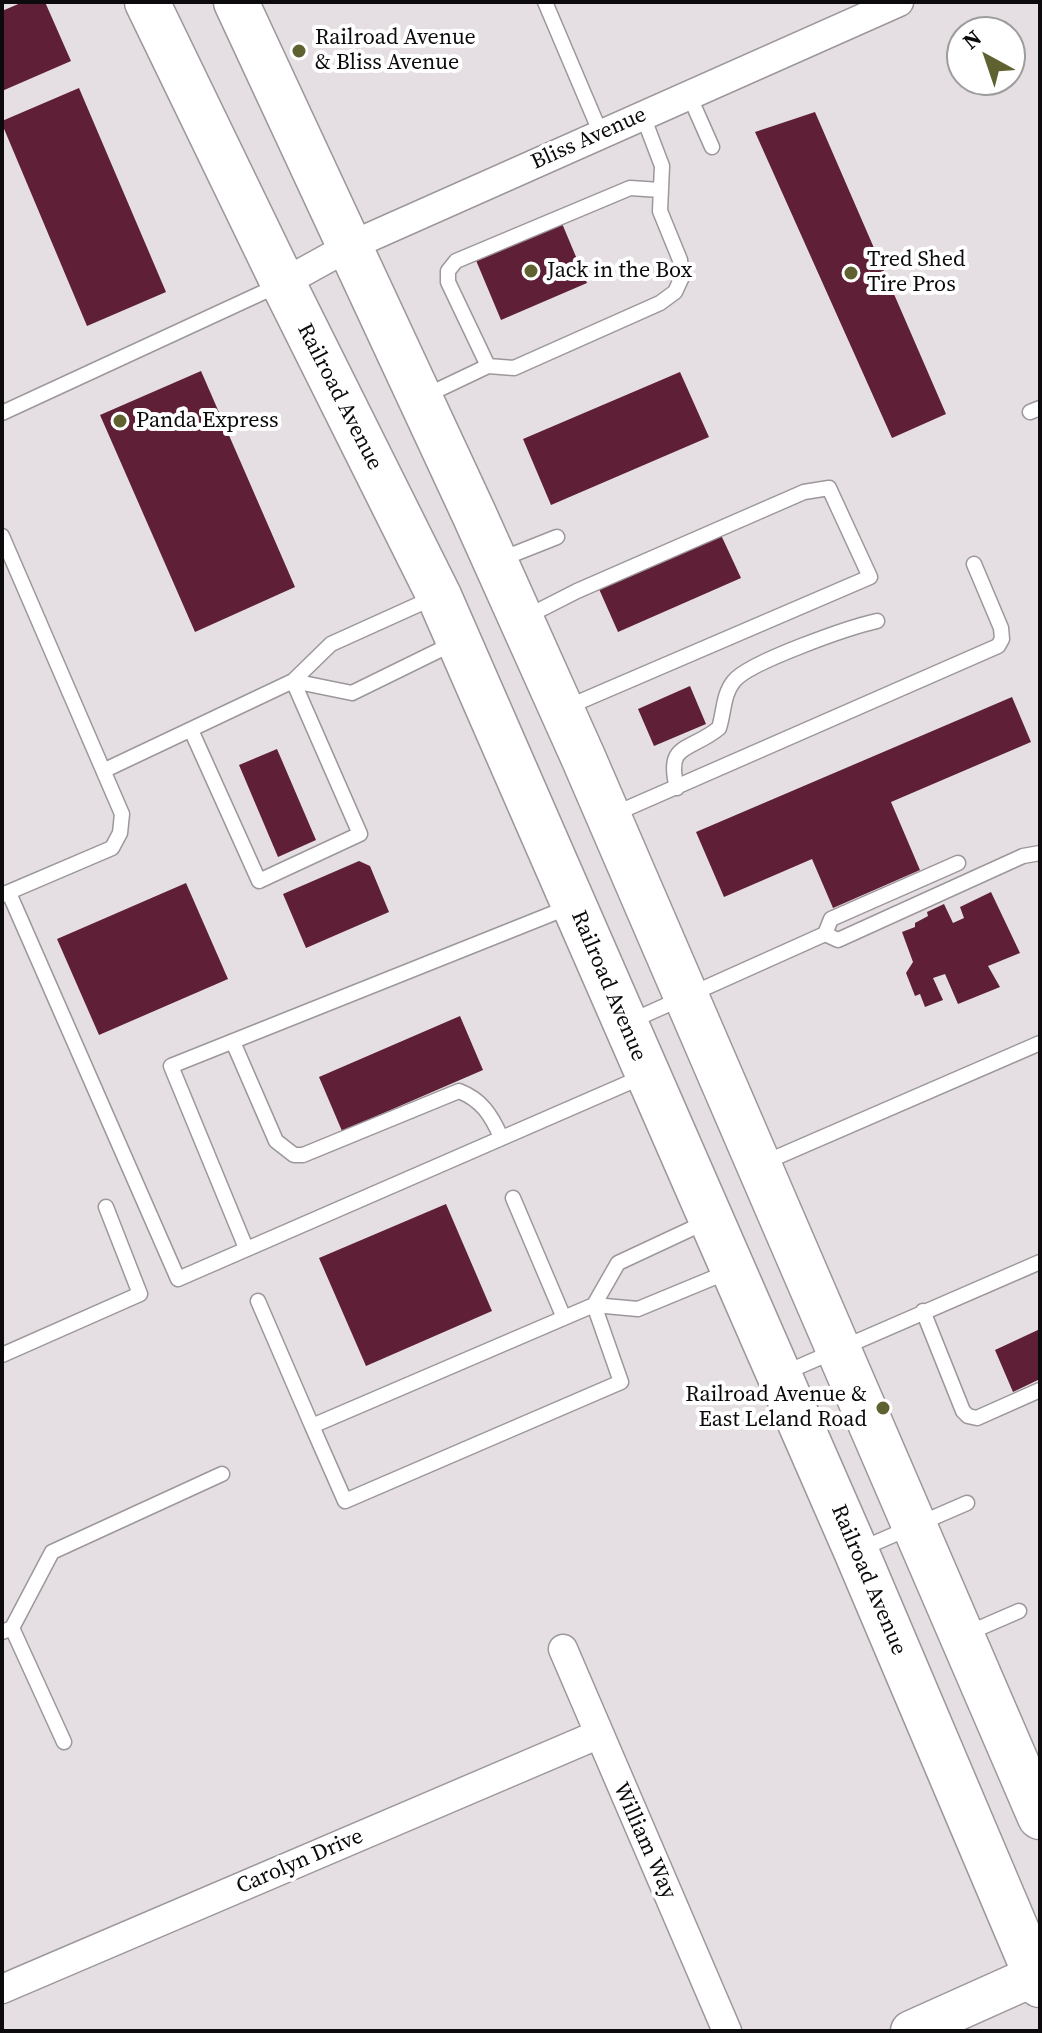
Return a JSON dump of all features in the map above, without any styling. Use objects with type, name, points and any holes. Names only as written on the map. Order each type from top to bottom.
[{"type":"highway","name":"Railroad Avenue","points":[[147,2],[439,596],[1039,1976]]},
{"type":"highway","points":[[236,2],[583,757],[1040,1817]]},
{"type":"highway","points":[[439,596],[486,619],[503,639],[583,757]]},
{"type":"main road","points":[[911,2031],[1039,1976]]},
{"type":"street","name":"Bliss Avenue","points":[[283,283],[350,246],[899,2]]},
{"type":"street","name":"William Way","points":[[563,1649],[597,1735],[727,2031]]},
{"type":"street","name":"Carolyn Drive","points":[[2,1989],[597,1735]]},
{"type":"lane","points":[[545,2],[601,134]]},
{"type":"lane","points":[[689,95],[712,147]]},
{"type":"lane","points":[[420,399],[488,366],[514,368],[660,303],[675,292],[682,277],[680,260],[660,211],[662,166],[643,116]]},
{"type":"lane","points":[[488,366],[448,282],[448,271],[456,261],[630,188],[660,190]]},
{"type":"lane","points":[[2,413],[283,283]]},
{"type":"lane","points":[[521,620],[577,591],[804,492],[829,488],[870,577],[561,710]]},
{"type":"lane","points":[[2,536],[122,814],[120,833],[112,848],[6,894],[178,1279],[647,1075]]},
{"type":"lane","points":[[495,562],[557,537]]},
{"type":"lane","points":[[608,817],[998,646],[1002,639],[1001,628],[974,564]]},
{"type":"lane","points":[[105,770],[293,681],[331,644],[439,596]]},
{"type":"lane","points":[[677,788],[671,765],[675,757],[719,728],[729,689],[740,675],[831,634],[877,621]]},
{"type":"lane","points":[[293,681],[352,693],[458,641]]},
{"type":"lane","points":[[191,730],[259,881],[360,834],[293,681]]},
{"type":"lane","points":[[825,934],[838,940],[1023,856],[1040,853]]},
{"type":"lane","points":[[625,1024],[825,934],[831,919],[958,863]]},
{"type":"lane","points":[[246,1248],[171,1066],[573,906]]},
{"type":"lane","points":[[233,1042],[276,1141],[294,1155],[303,1155],[459,1091],[472,1096],[489,1112],[501,1137]]},
{"type":"lane","points":[[759,1165],[1040,1043]]},
{"type":"lane","points":[[513,1198],[564,1318]]},
{"type":"lane","points":[[2,1355],[140,1294],[106,1207]]},
{"type":"lane","points":[[258,1301],[345,1501],[621,1382],[594,1305],[618,1263],[710,1220]]},
{"type":"lane","points":[[778,1376],[1040,1262]]},
{"type":"lane","points":[[312,1426],[594,1305],[638,1309],[732,1270]]},
{"type":"lane","points":[[923,1311],[963,1411],[968,1416],[977,1418],[1040,1390]]},
{"type":"lane","points":[[64,1742],[7,1630],[52,1552],[222,1474]]},
{"type":"lane","points":[[856,1551],[967,1503]]},
{"type":"lane","points":[[962,1636],[1019,1611]]},
{"type":"building","points":[[23,2],[45,2],[71,61],[2,91],[2,11]]},
{"type":"building","points":[[79,88],[166,292],[87,326],[2,124],[2,121]]},
{"type":"building","name":"Tred Shed Tire Pros","points":[[815,112],[946,414],[892,438],[755,132]]},
{"type":"building","name":"Jack in the Box","points":[[561,221],[587,283],[501,320],[475,258]]},
{"type":"building","points":[[201,371],[295,587],[195,632],[100,415]]},
{"type":"building","points":[[680,372],[709,437],[551,505],[523,439]]},
{"type":"building","points":[[721,535],[741,578],[618,632],[599,589]]},
{"type":"building","points":[[690,686],[706,724],[654,746],[638,709]]},
{"type":"building","points":[[1012,697],[1031,742],[891,802],[920,870],[833,908],[812,859],[724,897],[696,832]]},
{"type":"building","points":[[277,749],[316,840],[278,857],[239,765]]},
{"type":"building","points":[[359,861],[370,866],[389,912],[306,948],[283,894]]},
{"type":"building","points":[[186,883],[228,979],[99,1035],[57,939]]},
{"type":"building","points":[[991,892],[1020,953],[988,966],[1000,987],[958,1004],[945,974],[933,978],[943,1000],[925,1007],[920,994],[915,996],[906,973],[913,962],[902,932],[915,927],[915,923],[928,916],[927,912],[944,904],[953,923],[964,918],[960,907]]},
{"type":"building","points":[[460,1016],[483,1070],[342,1131],[319,1077]]},
{"type":"building","points":[[446,1204],[492,1311],[366,1366],[319,1258]]},
{"type":"building","points":[[1040,1329],[1040,1379],[1013,1392],[995,1350]]},
{"type":"place","name":"Railroad Avenue & Bliss Avenue","points":[[299,51]]},
{"type":"place","name":"Jack in the Box","points":[[531,271]]},
{"type":"place","name":"Tred Shed Tire Pros","points":[[851,273]]},
{"type":"place","name":"Panda Express","points":[[120,421]]},
{"type":"place","name":"Railroad Avenue & East Leland Road","points":[[883,1408]]}]
